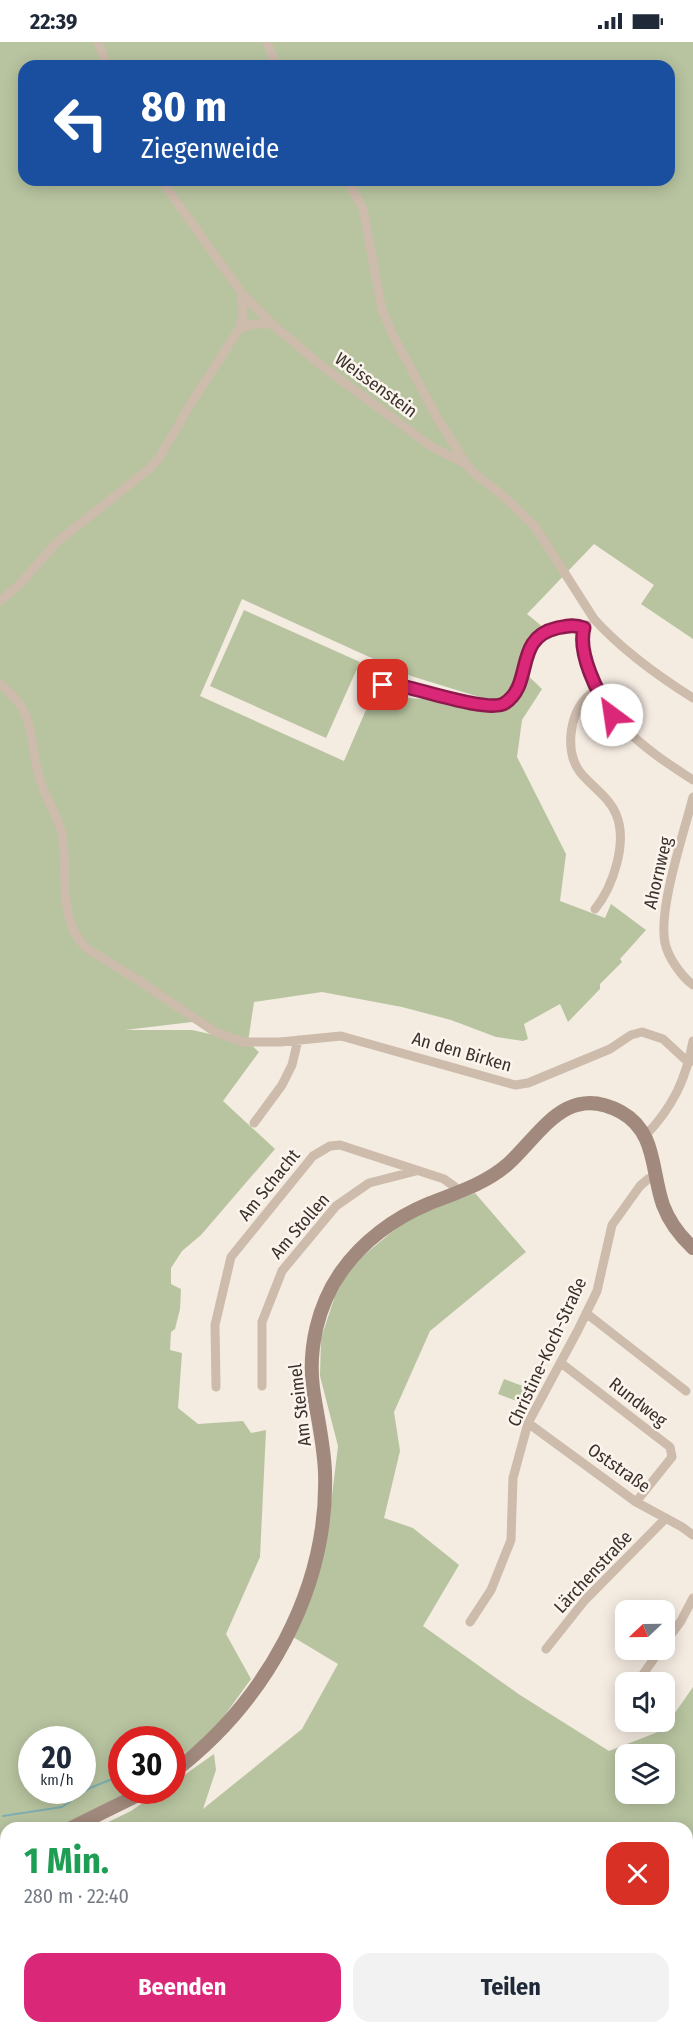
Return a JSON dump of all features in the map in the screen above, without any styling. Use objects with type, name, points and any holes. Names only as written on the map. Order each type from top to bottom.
[{"type":"main road","name":"Am Steimel","points":[[186,1761],[235,1717],[263,1680],[294,1620],[313,1568],[324,1512],[325,1492],[324,1458],[313,1388],[312,1353],[319,1317],[339,1274],[352,1258],[388,1226],[415,1210],[458,1193],[497,1173],[557,1113],[578,1104],[612,1108],[629,1118],[645,1136]]},
{"type":"main road","points":[[645,1136],[651,1148],[664,1206],[672,1223],[693,1248]]},
{"type":"main road","points":[[83,1822],[120,1804]]},
{"type":"street","points":[[267,42],[274,60]]},
{"type":"street","name":"Weissenstein","points":[[165,186],[241,292],[272,324],[322,366],[432,447],[466,464]]},
{"type":"street","points":[[350,186],[363,209],[382,310],[438,419],[466,464],[507,499],[536,528],[594,619],[623,647],[693,698]]},
{"type":"street","points":[[0,601],[18,586],[57,542],[149,469],[159,458],[239,329],[243,315],[241,292]]},
{"type":"street","points":[[239,329],[252,324],[272,324]]},
{"type":"street","points":[[594,619],[584,628],[583,641],[597,690],[612,715],[654,755],[693,780]]},
{"type":"street","points":[[364,683],[403,686],[483,706],[500,706],[507,702],[515,691],[523,674],[531,645],[538,637],[545,632],[575,625],[584,628]]},
{"type":"street","name":"An den Birken","points":[[0,684],[16,699],[32,732],[39,778],[62,832],[68,915],[79,941],[86,948],[214,1032],[243,1042],[298,1041],[340,1036],[515,1085],[528,1083],[610,1049],[632,1035],[642,1032],[663,1039],[691,1062]]},
{"type":"street","points":[[595,909],[606,897],[621,849],[618,822],[616,813],[608,802],[579,771],[571,750],[572,727],[577,713],[585,698],[597,690]]},
{"type":"street","name":"Ahornweg","points":[[693,797],[664,916],[667,949],[681,973],[693,985]]},
{"type":"street","points":[[254,1123],[282,1085],[292,1065],[298,1041]]},
{"type":"street","points":[[645,1136],[663,1118],[671,1105],[691,1062],[693,1041]]},
{"type":"street","name":"Am Schacht","points":[[216,1387],[215,1325],[231,1257],[313,1156],[330,1146],[340,1145],[450,1182],[458,1193]]},
{"type":"street","name":"Am Stollen","points":[[262,1386],[262,1322],[282,1271],[336,1206],[369,1183],[416,1171]]},
{"type":"street","name":"Christine-Koch-Straße","points":[[470,1622],[491,1590],[512,1540],[513,1478],[528,1423],[597,1291],[612,1225],[640,1186],[648,1179],[657,1178]]},
{"type":"street","points":[[586,1313],[686,1391]]},
{"type":"street","name":"Rundweg","points":[[561,1363],[670,1447],[672,1457],[636,1502]]},
{"type":"street","name":"Oststraße","points":[[528,1423],[636,1502],[693,1535]]},
{"type":"street","name":"Lärchenstraße","points":[[546,1649],[585,1600],[666,1518]]},
{"type":"street","points":[[675,1629],[693,1598]]},
{"type":"green space","points":[[0,42],[693,42],[693,639],[641,604],[654,585],[594,544],[527,614],[544,628],[525,645],[519,667],[542,689],[522,720],[517,757],[566,854],[560,901],[605,918],[611,904],[646,930],[620,959],[622,962],[600,984],[600,989],[568,1022],[560,1004],[524,1024],[528,1039],[523,1041],[496,1037],[451,1020],[402,1007],[322,992],[254,1002],[248,1042],[259,1052],[223,1101],[275,1149],[201,1235],[182,1251],[171,1268],[171,1284],[181,1289],[180,1309],[175,1329],[171,1332],[170,1350],[182,1353],[178,1408],[198,1424],[243,1421],[251,1433],[266,1430],[260,1557],[226,1634],[251,1679],[212,1733],[186,1752],[186,1726],[108,1726],[108,1803],[68,1822],[0,1822]],"holes":[[[242,599],[411,676],[489,700],[505,711],[490,712],[425,699],[372,696],[344,761],[200,696]],[[192,1022],[228,1038],[192,1030],[125,1030]]]},
{"type":"green space","points":[[244,610],[360,662],[326,738],[210,686]]},
{"type":"green space","points":[[475,1193],[526,1252],[430,1331],[394,1412],[400,1451],[384,1518],[413,1528],[459,1565],[423,1626],[520,1695],[609,1751],[615,1749],[615,1804],[675,1804],[675,1744],[627,1744],[658,1732],[675,1732],[675,1713],[693,1687],[693,1822],[108,1822],[141,1804],[186,1804],[186,1774],[214,1754],[216,1770],[203,1809],[302,1729],[338,1664],[293,1637],[314,1587],[329,1520],[338,1446],[320,1376],[321,1338],[335,1296],[352,1265],[399,1226],[418,1215]]},
{"type":"green space","points":[[504,1379],[528,1388],[522,1403],[498,1394]]},
{"type":"waterway","points":[[3,1816],[62,1807],[90,1788],[108,1781]]},
{"type":"route","points":[[383,685],[403,686],[483,706],[500,706],[507,702],[515,691],[523,674],[531,645],[538,637],[545,632],[575,625],[584,628],[582,634],[589,666],[597,690],[612,715]]}]
